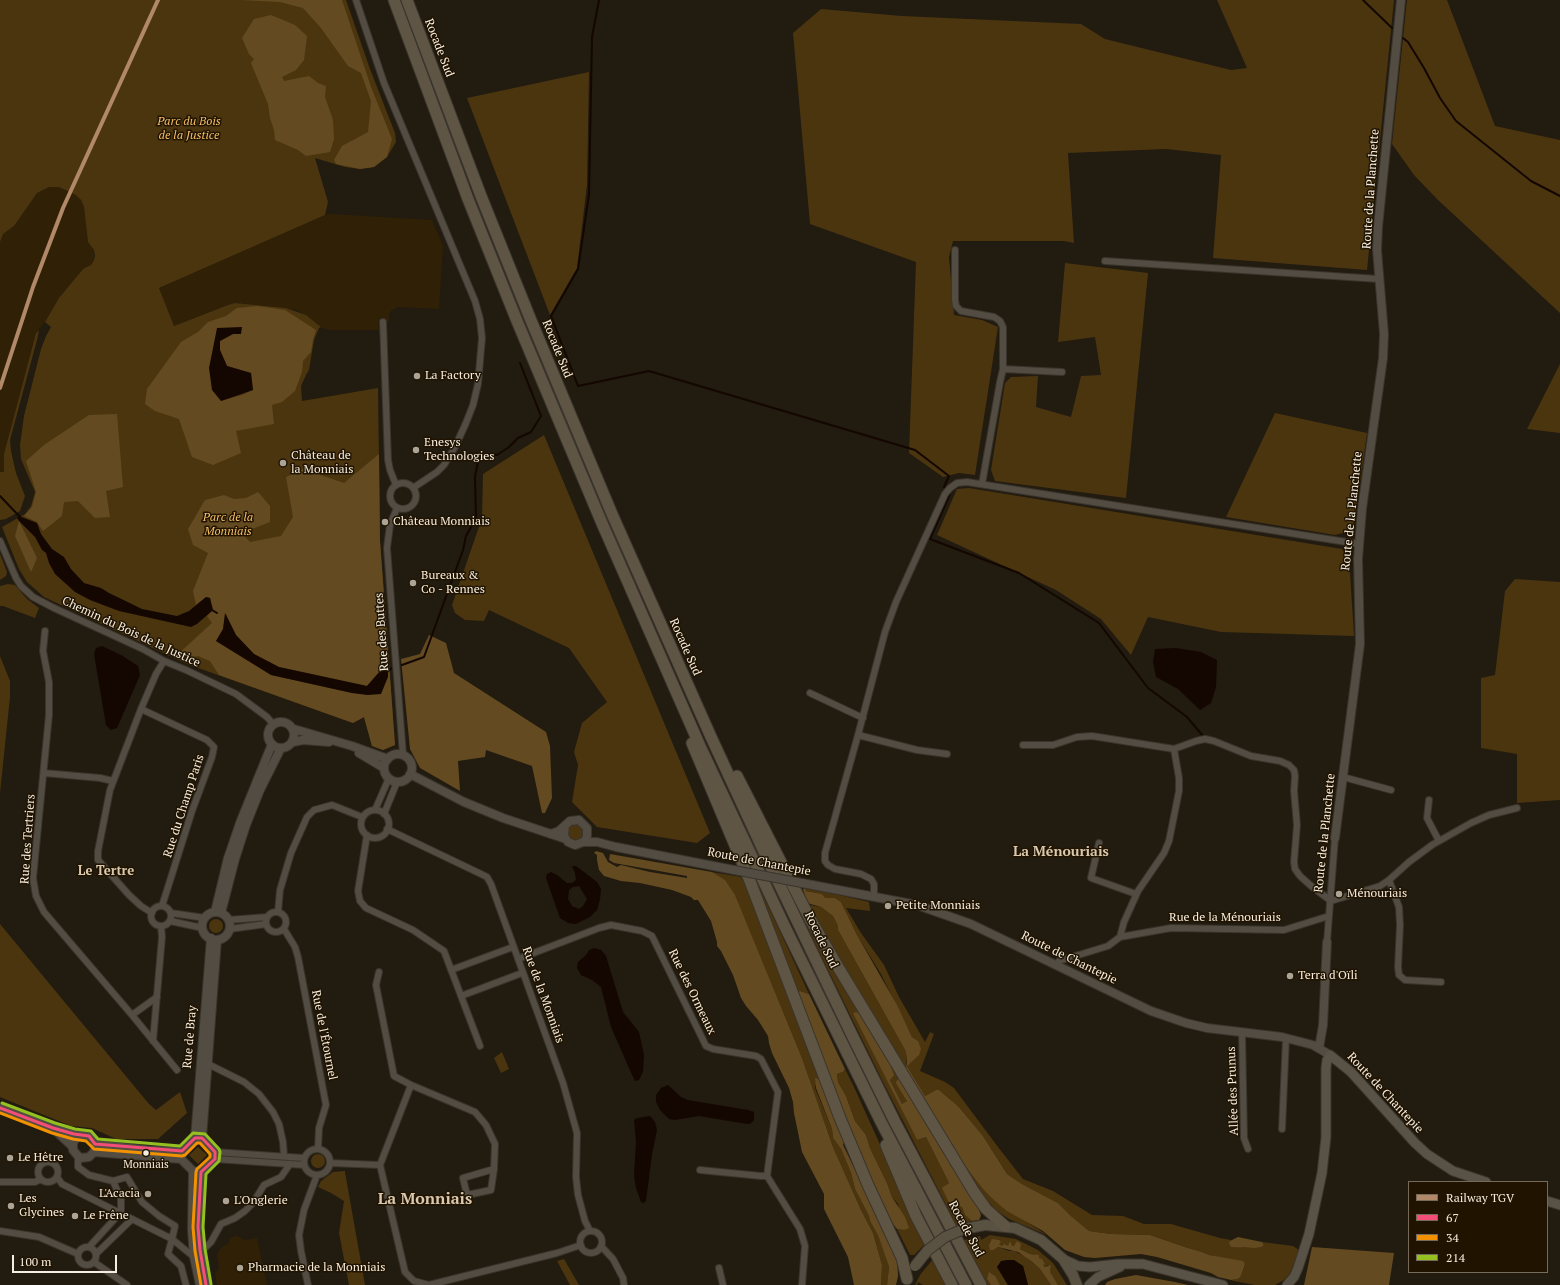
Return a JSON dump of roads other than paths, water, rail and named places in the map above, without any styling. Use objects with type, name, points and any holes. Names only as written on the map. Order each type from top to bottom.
[{"type":"highway","points":[[394,0],[468,199],[517,321],[601,521],[683,708],[776,907],[881,1122],[966,1285]]},
{"type":"highway","name":"Rocade Sud","points":[[407,0],[481,196],[536,333],[612,514],[711,737],[772,869],[852,1035],[902,1135],[981,1285]]},
{"type":"highway","points":[[683,708],[694,750],[750,881],[842,1124],[902,1258],[906,1282]]},
{"type":"highway","points":[[711,737],[724,751],[809,917],[896,1063],[974,1192],[986,1209],[1005,1226]]},
{"type":"highway","points":[[881,1122],[883,1138],[916,1216],[952,1285]]},
{"type":"main road","points":[[1287,1285],[1294,1277],[1298,1268],[1308,1234],[1322,1172],[1326,1136],[1326,1068],[1327,1060],[1330,1054]]},
{"type":"main road","name":"Route de Chantepie","points":[[1330,1054],[1351,1072],[1427,1154],[1453,1170],[1483,1181]]},
{"type":"main road","points":[[1548,1201],[1560,1205]]},
{"type":"main road","points":[[906,1282],[915,1266],[928,1250],[945,1237],[964,1229],[985,1225],[1005,1226],[1024,1231],[1041,1240],[1063,1259],[1078,1285]]},
{"type":"main road","points":[[1063,1259],[1078,1266],[1090,1267],[1129,1264],[1153,1266],[1223,1285]]},
{"type":"main road","points":[[1089,1285],[1098,1277],[1129,1264]]},
{"type":"street","points":[[356,0],[384,83],[472,294],[480,319],[482,338],[478,384],[473,405],[466,423],[455,447],[444,465],[437,472],[413,488]]},
{"type":"street","name":"Route de la Planchette","points":[[1319,1048],[1322,1031],[1335,838],[1360,644],[1358,578],[1362,509],[1383,358],[1384,334],[1377,250],[1380,204],[1401,0]]},
{"type":"street","points":[[955,250],[956,306],[961,311],[994,317],[1000,321],[1004,327],[1003,369],[982,484]]},
{"type":"street","points":[[1105,261],[1379,279]]},
{"type":"street","points":[[384,322],[388,460],[396,485]]},
{"type":"street","points":[[1003,369],[1062,372]]},
{"type":"street","points":[[874,896],[874,884],[871,879],[861,874],[835,869],[825,861],[825,853],[885,632],[896,602],[945,494],[950,488],[957,483],[967,482],[982,484],[1359,544]]},
{"type":"street","points":[[403,484],[413,488],[416,495],[414,503],[405,509],[394,506],[390,499],[391,491],[396,485],[403,484]]},
{"type":"street","name":"Rue des Buttes","points":[[397,508],[390,525],[387,548],[403,756]]},
{"type":"street","name":"Chemin du Bois de la Justice","points":[[0,541],[16,578],[33,597],[143,649],[164,661],[236,694],[273,724]]},
{"type":"street","name":"Rue des Tertriers","points":[[45,631],[43,651],[49,682],[49,715],[33,878],[36,896],[44,912],[177,1070]]},
{"type":"street","points":[[152,912],[141,906],[129,895],[98,860],[98,851],[113,781],[141,708],[156,674],[164,661]]},
{"type":"street","points":[[810,693],[862,718]]},
{"type":"street","name":"Rue du Champ Paris","points":[[141,708],[207,740],[214,747],[212,757],[192,811],[162,906]]},
{"type":"street","points":[[284,721],[292,725],[294,729],[294,738],[290,745],[281,748],[272,744],[268,736],[270,727],[276,722],[284,721]]},
{"type":"street","points":[[294,729],[333,739],[388,759]]},
{"type":"street","points":[[858,735],[917,750],[947,754]]},
{"type":"street","points":[[1022,745],[1053,745],[1077,737],[1092,736],[1174,749],[1196,741],[1205,740],[1214,741],[1251,756],[1280,761],[1289,765],[1294,770],[1295,776],[1294,791],[1297,826],[1294,862],[1300,876],[1330,901],[1380,886],[1409,862],[1439,841],[1471,823],[1489,815],[1517,808]]},
{"type":"street","points":[[292,742],[303,740],[327,741],[361,754],[384,768],[385,772],[393,780],[405,780],[410,774],[411,766],[407,758],[397,754],[388,759],[384,768]]},
{"type":"street","points":[[218,913],[228,858],[240,823],[272,744]]},
{"type":"street","points":[[218,913],[246,825],[260,790],[281,748]]},
{"type":"street","points":[[1120,937],[1124,922],[1136,894],[1164,853],[1169,841],[1179,778],[1174,749]]},
{"type":"street","points":[[44,773],[113,781]]},
{"type":"street","points":[[410,774],[486,811],[566,839],[568,842],[576,844],[583,842],[588,832]]},
{"type":"street","points":[[1342,777],[1391,790]]},
{"type":"street","points":[[376,810],[393,780]]},
{"type":"street","points":[[384,814],[393,780]]},
{"type":"street","points":[[1429,800],[1427,818],[1439,841]]},
{"type":"street","points":[[278,912],[280,890],[291,853],[308,816],[314,810],[332,805],[362,817]]},
{"type":"street","points":[[376,810],[384,814],[388,820],[387,829],[384,834],[376,837],[367,835],[361,827],[362,817],[368,811],[376,810]]},
{"type":"street","points":[[551,834],[559,831],[573,820],[580,820],[597,842]]},
{"type":"street","points":[[565,826],[563,833],[566,839]]},
{"type":"street","name":"Rue de la Monniais","points":[[387,829],[487,877],[491,884],[563,1083],[577,1133],[576,1177],[578,1195],[585,1221],[590,1231]]},
{"type":"street","points":[[367,835],[358,891],[360,902],[366,908],[413,930],[444,951],[480,1046]]},
{"type":"street","name":"Route de Chantepie","points":[[583,842],[597,842],[616,848],[917,905],[971,924],[1151,1011],[1173,1019],[1196,1026],[1286,1038],[1319,1048],[1330,1054]]},
{"type":"street","points":[[1099,843],[1091,878],[1136,894]]},
{"type":"street","points":[[1389,880],[1399,907],[1399,975],[1405,980],[1441,982]]},
{"type":"street","points":[[171,912],[170,921],[168,924],[161,926],[153,922],[152,912],[156,908],[162,906],[168,908],[171,912],[200,918],[205,918],[208,915],[218,913],[228,920],[266,920]]},
{"type":"street","points":[[205,918],[203,928],[204,932],[214,939],[225,936],[230,929],[266,920],[271,912],[278,912],[286,918],[284,929],[278,932],[272,932],[269,930],[266,920]]},
{"type":"street","name":"Rue de la Ménouriais","points":[[1057,965],[1059,961],[1108,946],[1120,937],[1171,928],[1284,930],[1329,916]]},
{"type":"street","points":[[228,920],[230,929]]},
{"type":"street","points":[[170,921],[203,928]]},
{"type":"street","name":"Rue des Ormeaux","points":[[518,959],[599,928],[611,925],[642,931],[652,936],[706,1046],[713,1049],[756,1056],[761,1059],[778,1092],[767,1176]]},
{"type":"street","points":[[153,1041],[162,937],[161,926]]},
{"type":"street","name":"Rue de l'Étournel","points":[[284,929],[295,947],[298,957],[326,1105],[319,1128],[318,1149]]},
{"type":"street","name":"Rue de Bray","points":[[199,1138],[208,1064],[214,939]]},
{"type":"street","name":"Rue de Bray","points":[[199,1138],[195,1119],[214,939]]},
{"type":"street","points":[[452,970],[513,947]]},
{"type":"street","points":[[379,972],[376,985],[394,1076],[411,1085],[476,1112],[486,1125],[495,1144],[494,1168],[491,1190],[467,1195],[463,1178],[494,1168]]},
{"type":"street","points":[[461,996],[522,972]]},
{"type":"street","points":[[132,1015],[157,997]]},
{"type":"street","name":"Allée des Prunus","points":[[1242,1032],[1244,1138],[1248,1149]]},
{"type":"street","points":[[1282,1129],[1286,1038]]},
{"type":"street","points":[[208,1064],[244,1082],[259,1094],[279,1124],[284,1156]]},
{"type":"street","points":[[411,1085],[380,1165],[405,1272],[414,1281],[429,1285],[557,1253],[581,1245]]},
{"type":"street","points":[[0,1108],[53,1128],[92,1138],[95,1148],[92,1155],[85,1158],[78,1156],[73,1150],[73,1147],[53,1128]]},
{"type":"street","points":[[73,1147],[75,1139],[82,1135]]},
{"type":"street","points":[[182,1155],[199,1138],[215,1155],[290,1164],[304,1162]]},
{"type":"street","points":[[95,1148],[182,1155],[197,1172],[197,1254],[200,1285]]},
{"type":"street","points":[[197,1172],[215,1155],[284,1156],[304,1162],[309,1172],[317,1174],[326,1171],[330,1163],[327,1153],[318,1149],[309,1151],[304,1162]]},
{"type":"street","points":[[78,1156],[78,1167],[89,1176],[113,1182],[127,1177],[142,1202],[174,1226],[168,1254],[181,1266],[186,1285]]},
{"type":"street","points":[[45,1163],[52,1163],[58,1170],[57,1177],[51,1182],[41,1179],[39,1177],[38,1170],[40,1167],[45,1163]]},
{"type":"street","points":[[330,1163],[380,1165]]},
{"type":"street","points":[[197,1254],[206,1248],[211,1242],[221,1224],[235,1218],[245,1211],[253,1203],[264,1185],[281,1177],[290,1164]]},
{"type":"street","points":[[700,1170],[767,1176],[800,1229],[804,1240],[805,1246],[802,1285]]},
{"type":"street","points":[[308,1285],[299,1235],[304,1210],[317,1174]]},
{"type":"street","points":[[57,1177],[62,1184],[121,1212],[132,1220],[172,1239],[197,1254],[206,1285]]},
{"type":"street","points":[[0,1182],[35,1182],[41,1179]]},
{"type":"street","points":[[113,1182],[121,1200],[121,1212],[89,1247],[83,1248],[78,1254],[79,1260],[83,1264],[89,1265],[94,1262],[96,1254],[132,1220]]},
{"type":"street","points":[[0,1230],[39,1237],[78,1254]]},
{"type":"street","points":[[601,1246],[594,1252],[584,1250],[581,1245],[581,1236],[590,1231],[597,1233],[600,1236],[601,1246],[614,1259],[623,1278],[624,1285]]},
{"type":"street","points":[[89,1247],[93,1248],[96,1254]]},
{"type":"street","points":[[94,1262],[128,1285]]},
{"type":"street","points":[[719,1268],[724,1285]]},
{"type":"waterway","points":[[599,0],[592,37],[589,194],[578,269],[551,316],[578,386],[649,371],[915,450],[949,476],[944,487]]},
{"type":"waterway","points":[[1363,0],[1392,28]]},
{"type":"waterway","points":[[1403,38],[1408,42],[1440,98],[1456,121],[1531,181],[1560,196]]},
{"type":"waterway","points":[[402,665],[424,657],[463,550],[466,536],[476,518],[475,477],[478,461],[489,454],[497,455],[509,447],[518,438],[531,432],[541,416],[520,363]]},
{"type":"waterway","points":[[950,494],[930,539],[1019,573],[1099,623],[1148,688],[1187,717],[1203,736]]},
{"type":"waterway","points":[[0,496],[21,518]]},
{"type":"waterway","points":[[212,610],[217,613]]},
{"type":"waterway","points":[[386,672],[392,668]]},
{"type":"rail line","name":"TGV","points":[[0,388],[33,287],[63,208],[158,0]]},
{"type":"place","name":"La Factory","points":[[417,376]]},
{"type":"place","name":"Enesys Technologies","points":[[416,450]]},
{"type":"place","name":"Château de la Monniais","points":[[283,463]]},
{"type":"place","name":"Château Monniais","points":[[385,522]]},
{"type":"place","name":"Bureaux & Co - Rennes","points":[[413,583]]},
{"type":"place","name":"Ménouriais","points":[[1339,894]]},
{"type":"place","name":"Petite Monniais","points":[[888,906]]},
{"type":"place","name":"Terra d'Oïli","points":[[1290,976]]},
{"type":"place","name":"Monniais","points":[[146,1153]]},
{"type":"place","name":"Le Hêtre","points":[[10,1158]]},
{"type":"place","name":"L'Acacia","points":[[148,1194]]},
{"type":"place","name":"L'Onglerie","points":[[226,1201]]},
{"type":"place","name":"Les Glycines","points":[[11,1206]]},
{"type":"place","name":"Le Frêne","points":[[75,1216]]},
{"type":"place","name":"Pharmacie de la Monniais","points":[[240,1268]]},
{"type":"district","name":"La Ménouriais","points":[[1061,852]]},
{"type":"district","name":"Le Tertre","points":[[106,871]]},
{"type":"district","name":"La Monniais","points":[[425,1199]]},
{"type":"park label","name":"Parc du Bois de la Justice","points":[[189,129]]},
{"type":"park label","name":"Parc de la Monniais","points":[[228,525]]}]
